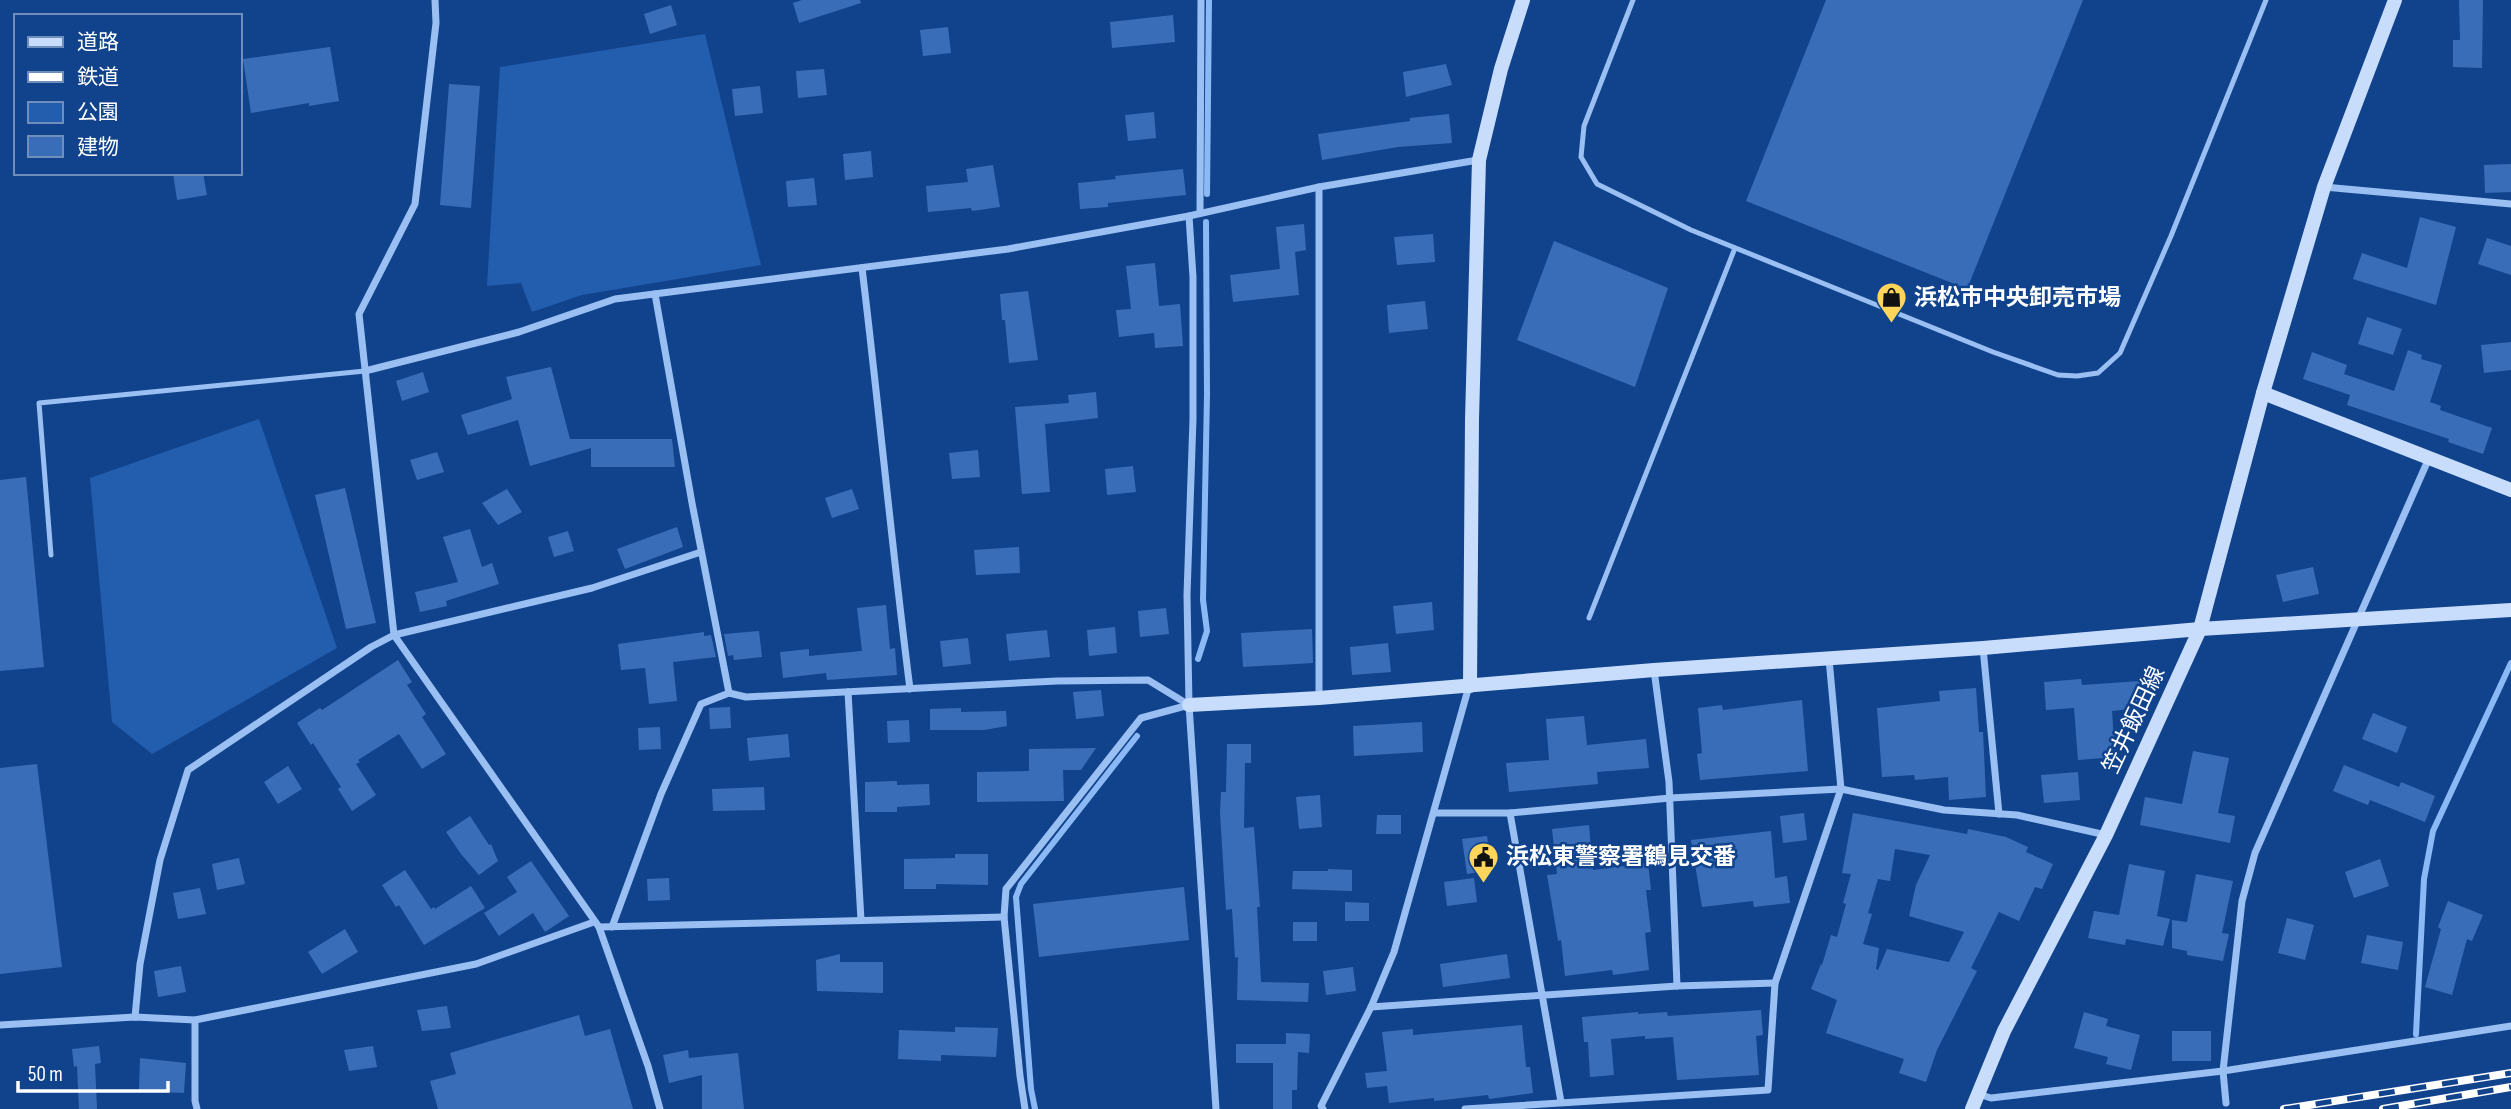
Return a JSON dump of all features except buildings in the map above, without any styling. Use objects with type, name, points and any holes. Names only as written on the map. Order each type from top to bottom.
[{"type":"street","points":[[435,0],[436,23],[415,204],[359,314],[394,635],[597,924],[648,1066],[660,1109]]},
{"type":"street","points":[[1200,213],[1201,0]]},
{"type":"street","points":[[1324,1109],[1321,1106],[1371,1007],[1394,953],[1470,685],[1472,420],[1479,160],[1498,80],[1523,0]]},
{"type":"street","name":"笠井飯田線","points":[[1972,1109],[2004,1031],[2106,835],[2200,629],[2263,393],[2324,187],[2395,0]]},
{"type":"street","points":[[365,370],[519,332],[615,299],[1008,249],[1189,216],[1319,187],[1479,160]]},
{"type":"street","points":[[1319,187],[1319,698]]},
{"type":"street","points":[[2324,187],[2511,204]]},
{"type":"street","points":[[1189,216],[1193,277],[1193,419],[1187,595],[1189,705],[1216,1109]]},
{"type":"street","points":[[862,268],[885,464],[889,528],[910,689]]},
{"type":"street","points":[[655,294],[729,693]]},
{"type":"street","points":[[2263,393],[2511,490]]},
{"type":"street","points":[[2226,1103],[2223,1071],[2242,901],[2256,853],[2429,458]]},
{"type":"street","points":[[135,1017],[140,964],[160,860],[188,770],[394,635],[592,588],[701,552]]},
{"type":"street","points":[[1025,1109],[1004,917],[1006,889],[1141,718],[1189,705],[1319,698],[2200,629],[2511,610]]},
{"type":"street","points":[[1983,648],[1999,814]]},
{"type":"street","points":[[1465,1109],[1768,1090],[1775,983],[1841,789],[1829,659]]},
{"type":"street","points":[[1654,670],[1670,798],[1677,986]]},
{"type":"street","points":[[612,926],[661,794],[701,704],[729,693],[746,697],[1057,681],[1148,680],[1189,705]]},
{"type":"street","points":[[848,692],[861,920]]},
{"type":"street","points":[[1434,813],[1510,813],[1670,798],[1841,789],[1944,810],[2017,815],[2106,835]]},
{"type":"street","points":[[1510,813],[1561,1102]]},
{"type":"street","points":[[0,1025],[135,1017],[195,1020],[476,964],[597,924],[612,926],[1004,917]]},
{"type":"street","points":[[1371,1007],[1677,986],[1775,983]]},
{"type":"street","points":[[195,1020],[197,1109]]},
{"type":"street","points":[[1977,1093],[1991,1098],[2223,1071],[2511,1026]]},
{"type":"lane","points":[[1633,0],[1584,126],[1581,157],[1597,184],[1691,230],[2058,376],[2098,373],[2120,353],[2171,236],[2266,0]]},
{"type":"lane","points":[[1589,618],[1735,248]]},
{"type":"lane","points":[[51,555],[39,403],[365,370]]},
{"type":"green space","points":[[705,34],[761,265],[582,295],[532,312],[521,283],[487,286],[500,67]]},
{"type":"green space","points":[[259,419],[337,648],[152,754],[112,722],[90,478]]},
{"type":"waterway","points":[[1207,194],[1209,0]]},
{"type":"waterway","points":[[1198,659],[1207,631],[1203,600],[1207,395],[1206,222]]},
{"type":"waterway","points":[[2416,1034],[2424,879],[2433,831],[2511,663]]},
{"type":"waterway","points":[[1035,1109],[1031,1089],[1016,897],[1021,884],[1137,736]]},
{"type":"railway","points":[[2284,1109],[2511,1073]]},
{"type":"railway","points":[[2383,1109],[2511,1087]]},
{"type":"place","name":"浜松市中央卸売市場","points":[[1891,325]]},
{"type":"place","name":"浜松東警察署鶴見交番","points":[[1483,884]]}]
